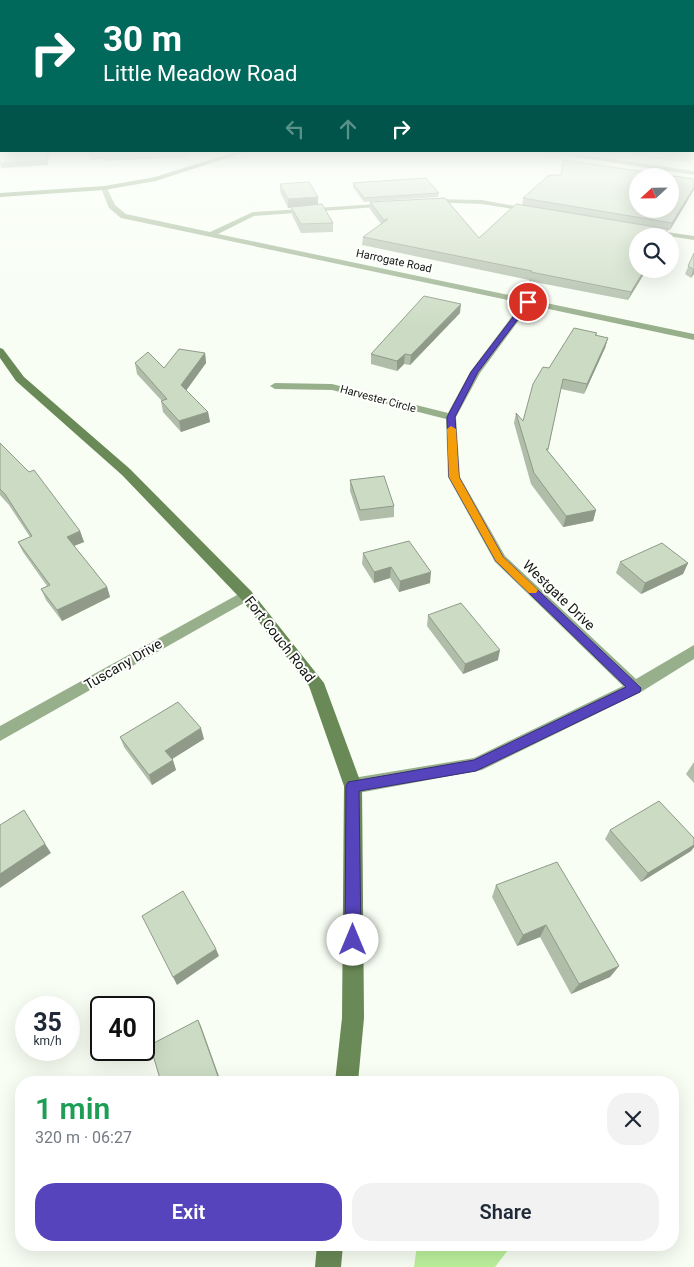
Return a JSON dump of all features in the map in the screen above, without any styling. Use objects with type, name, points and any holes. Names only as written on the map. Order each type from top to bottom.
[{"type":"street","name":"Harrogate Road","points":[[116,209],[124,216],[694,336]]},
{"type":"street","points":[[212,234],[253,214],[316,209]]},
{"type":"street","points":[[523,209],[540,212]]},
{"type":"street","points":[[679,235],[694,238]]},
{"type":"street","points":[[451,417],[475,372],[528,302]]},
{"type":"street","name":"Fort Couch Road","points":[[0,351],[20,379],[126,472],[246,594],[316,683],[353,786],[353,1018],[348,1076]]},
{"type":"street","name":"Harvester Circle","points":[[275,386],[332,387],[397,405],[451,417]]},
{"type":"street","name":"Westgate Drive","points":[[451,417],[454,477],[500,559],[635,688]]},
{"type":"street","name":"Tuscany Drive","points":[[0,734],[246,594]]},
{"type":"street","points":[[353,786],[476,765],[635,688],[694,651]]},
{"type":"street","points":[[328,1267],[329,1251]]},
{"type":"shaded area","points":[[416,1251],[507,1251],[495,1267],[414,1267]]},
{"type":"building","points":[[292,209],[325,209],[333,223],[301,224]]},
{"type":"building","points":[[376,209],[454,209],[479,238],[510,209],[547,209],[662,228],[629,228],[629,278],[640,278],[631,292],[363,237],[388,219],[384,220]]},
{"type":"building","points":[[589,209],[629,209],[629,216]]},
{"type":"building","points":[[642,218],[675,218],[672,223]]},
{"type":"building","points":[[694,253],[694,269],[693,269],[688,266]]},
{"type":"building","points":[[424,296],[461,304],[411,355],[405,354],[397,361],[371,354]]},
{"type":"building","points":[[574,328],[597,333],[595,335],[608,338],[587,384],[563,379],[548,449],[546,449],[596,510],[566,516],[534,473],[516,413],[523,421],[533,384],[543,367],[549,368]]},
{"type":"building","points":[[179,349],[205,353],[181,385],[208,412],[179,421],[161,401],[167,399],[135,363],[148,352],[164,368]]},
{"type":"building","points":[[0,443],[29,472],[34,470],[80,531],[67,537],[107,587],[57,610],[41,589],[50,585],[18,542],[32,536],[0,489]]},
{"type":"building","points":[[384,476],[394,506],[360,510],[350,480]]},
{"type":"building","points":[[409,541],[431,572],[400,581],[391,567],[374,572],[363,553]]},
{"type":"building","points":[[662,543],[688,563],[645,583],[620,562]]},
{"type":"building","points":[[461,603],[500,650],[465,664],[428,615]]},
{"type":"building","points":[[178,702],[201,728],[165,751],[173,760],[149,775],[120,737]]},
{"type":"building","points":[[659,801],[694,838],[694,845],[648,873],[610,830]]},
{"type":"building","points":[[24,810],[45,844],[0,874],[0,825]]},
{"type":"building","points":[[557,862],[619,966],[579,984],[546,925],[523,935],[496,885]]},
{"type":"building","points":[[183,891],[216,949],[173,977],[142,916]]},
{"type":"building","points":[[198,1020],[218,1076],[159,1076],[155,1061],[155,1042]]},
{"type":"slow traffic","points":[[451,429],[454,477],[500,559],[533,590]]},
{"type":"route","points":[[353,940],[353,786],[476,765],[635,688],[500,559],[454,477],[451,417],[475,372],[528,302]]}]
